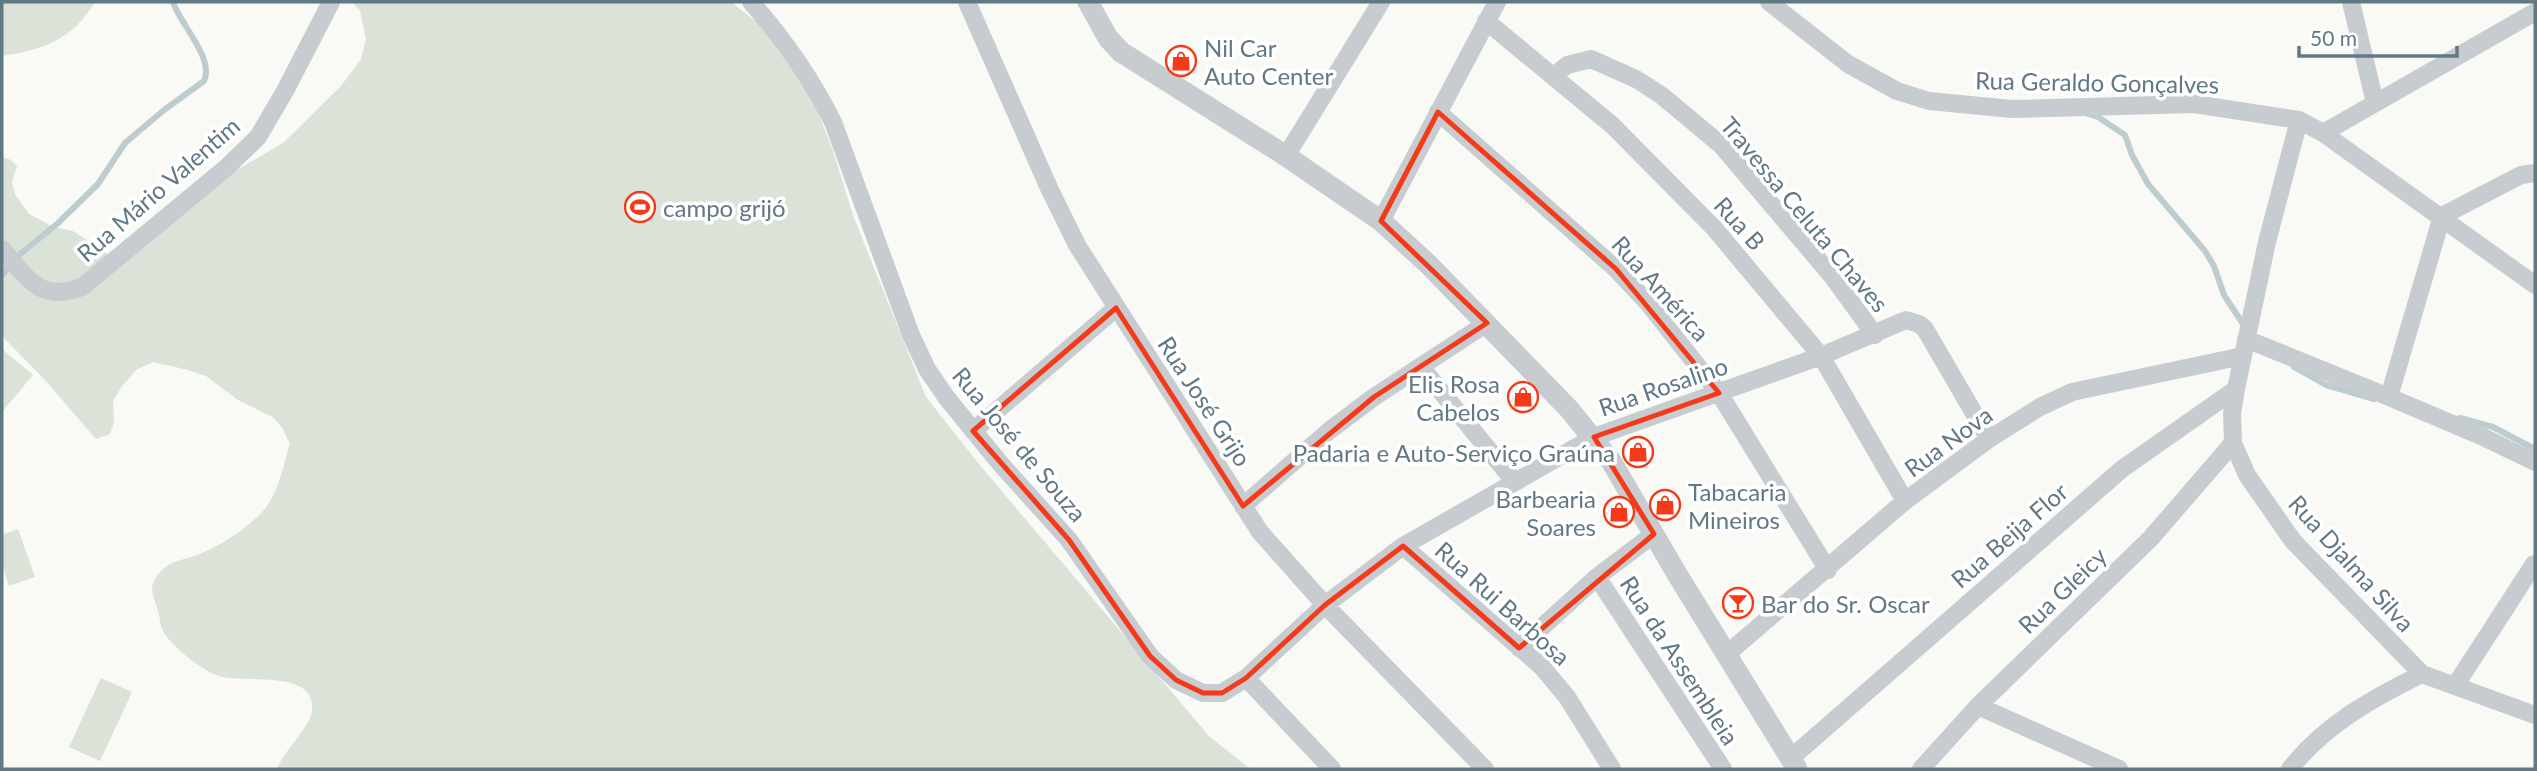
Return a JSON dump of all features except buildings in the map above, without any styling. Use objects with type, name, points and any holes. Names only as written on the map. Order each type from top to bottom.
[{"type":"street","name":"Rua Mário Valentim","points":[[2,249],[38,287],[52,293],[66,293],[82,286],[226,168],[258,137],[331,2]]},
{"type":"street","name":"Rua José de Souza","points":[[751,2],[772,26],[818,93],[844,148],[911,335],[927,369],[973,431],[1069,540],[1150,656],[1176,680],[1203,693],[1222,693],[1246,678],[1325,606]]},
{"type":"street","name":"Rua José Grijo","points":[[967,2],[1077,245],[1260,532],[1325,606],[1485,769]]},
{"type":"street","points":[[1088,2],[1108,38],[1121,52],[1286,156],[1381,220],[1487,323],[1594,437],[1794,764]]},
{"type":"street","points":[[1286,156],[1381,2]]},
{"type":"street","points":[[1381,220],[1497,2]]},
{"type":"street","name":"Rua Geraldo Gonçalves","points":[[1769,2],[1848,64],[1898,91],[1929,101],[2012,109],[2194,104],[2299,120],[2323,133],[2442,216],[2535,285]]},
{"type":"street","points":[[2351,2],[2375,103]]},
{"type":"street","points":[[2323,133],[2535,12]]},
{"type":"street","name":"Rua B","points":[[1486,21],[1612,125],[1714,228],[1821,356],[1905,501]]},
{"type":"street","name":"Travessa Celuta Chaves","points":[[1554,76],[1567,65],[1591,59],[1636,79],[1661,95],[1721,145],[1832,276],[1875,335]]},
{"type":"street","name":"Rua América","points":[[1438,111],[1616,269],[1647,302],[1719,393],[1828,570]]},
{"type":"street","name":"Rua Djalma Silva","points":[[2299,120],[2267,242],[2235,389],[2233,443],[2248,475],[2293,541],[2422,674],[2535,715]]},
{"type":"street","points":[[2389,397],[2442,216],[2521,175],[2535,173]]},
{"type":"street","points":[[973,431],[1116,308]]},
{"type":"street","name":"Rua Rosalino","points":[[1325,606],[1403,546],[1594,437],[1821,356],[1906,320],[1925,329],[1989,439]]},
{"type":"street","points":[[1243,506],[1330,430],[1374,397],[1487,323]]},
{"type":"street","points":[[2244,347],[2389,397],[2535,462]]},
{"type":"street","name":"Rua Nova","points":[[1727,654],[1828,570],[1905,501],[1989,439],[2040,407],[2072,392],[2244,347]]},
{"type":"street","points":[[1422,367],[1514,481]]},
{"type":"street","name":"Rua Beija Flor","points":[[1794,764],[2122,468],[2235,389]]},
{"type":"street","name":"Rua Gleicy","points":[[1921,769],[1978,706],[2151,538],[2233,443]]},
{"type":"street","points":[[1519,648],[1597,577],[1654,534]]},
{"type":"street","name":"Rua Rui Barbosa","points":[[1403,546],[1542,667],[1567,697],[1612,769]]},
{"type":"street","points":[[2455,686],[2534,564]]},
{"type":"street","name":"Rua da Assembleia","points":[[1597,577],[1723,769]]},
{"type":"street","points":[[2290,769],[2337,722],[2375,697],[2422,674]]},
{"type":"street","points":[[1246,678],[1332,769]]},
{"type":"street","points":[[1978,706],[2119,769]]},
{"type":"highlighted area","points":[[1438,112],[1616,269],[1719,393],[1594,437],[1654,534],[1519,648],[1403,546],[1325,605],[1246,678],[1222,693],[1203,693],[1176,680],[1150,656],[1069,540],[973,431],[1116,308],[1243,506],[1374,397],[1487,323],[1381,221]]},
{"type":"shaded area","points":[[2,2],[95,2],[77,25],[56,41],[2,56]]},
{"type":"shaded area","points":[[352,2],[731,2],[772,34],[808,87],[832,148],[854,218],[926,397],[983,469],[1209,736],[1250,769],[277,769],[310,718],[310,697],[303,689],[291,683],[219,676],[196,663],[166,636],[152,588],[157,576],[166,567],[217,546],[262,512],[276,489],[290,444],[274,418],[238,400],[206,376],[153,362],[136,370],[122,386],[113,401],[114,422],[110,434],[96,439],[46,381],[2,336],[2,157],[17,166],[12,182],[15,194],[29,214],[54,227],[73,231],[112,257],[230,174],[283,143],[341,86],[361,59],[366,39],[360,11]]},
{"type":"shaded area","points":[[2,349],[33,375],[2,412]]},
{"type":"shaded area","points":[[18,529],[35,577],[9,586],[2,564],[2,535]]},
{"type":"shaded area","points":[[101,678],[132,692],[100,761],[69,747]]},
{"type":"waterway","points":[[2,275],[20,254],[57,224],[98,184],[125,143],[204,81],[205,62],[173,2]]},
{"type":"waterway","points":[[2088,114],[2098,117],[2125,135],[2132,155],[2148,184],[2205,251],[2214,266],[2224,295],[2245,327]]},
{"type":"waterway","points":[[2294,367],[2326,385],[2374,399]]},
{"type":"waterway","points":[[2460,418],[2493,427],[2535,449]]},
{"type":"place","name":"Nil Car Auto Center","points":[[1181,61]]},
{"type":"place","name":"campo grijó","points":[[640,207]]},
{"type":"place","name":"Elis Rosa Cabelos","points":[[1523,397]]},
{"type":"place","name":"Padaria e Auto-Serviço Graúna","points":[[1638,452]]},
{"type":"place","name":"Tabacaria Mineiros","points":[[1665,505]]},
{"type":"place","name":"Barbearia Soares","points":[[1619,512]]},
{"type":"place","name":"Bar do Sr. Oscar","points":[[1738,603]]}]
